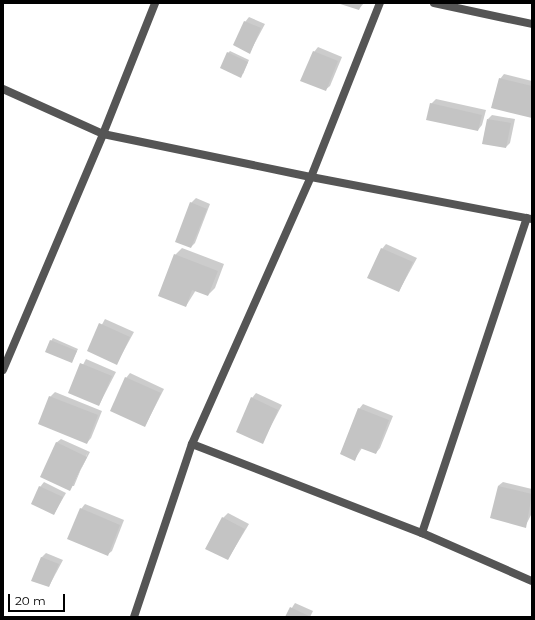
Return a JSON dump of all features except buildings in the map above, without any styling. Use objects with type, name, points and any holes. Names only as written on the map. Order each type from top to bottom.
[{"type":"street","points":[[3,370],[103,134],[155,3]]},
{"type":"street","points":[[134,617],[192,444],[311,177],[380,3]]},
{"type":"street","points":[[434,3],[532,24]]},
{"type":"street","points":[[3,89],[103,134],[311,177],[530,218],[422,533]]},
{"type":"street","points":[[192,444],[422,533],[532,581]]}]
